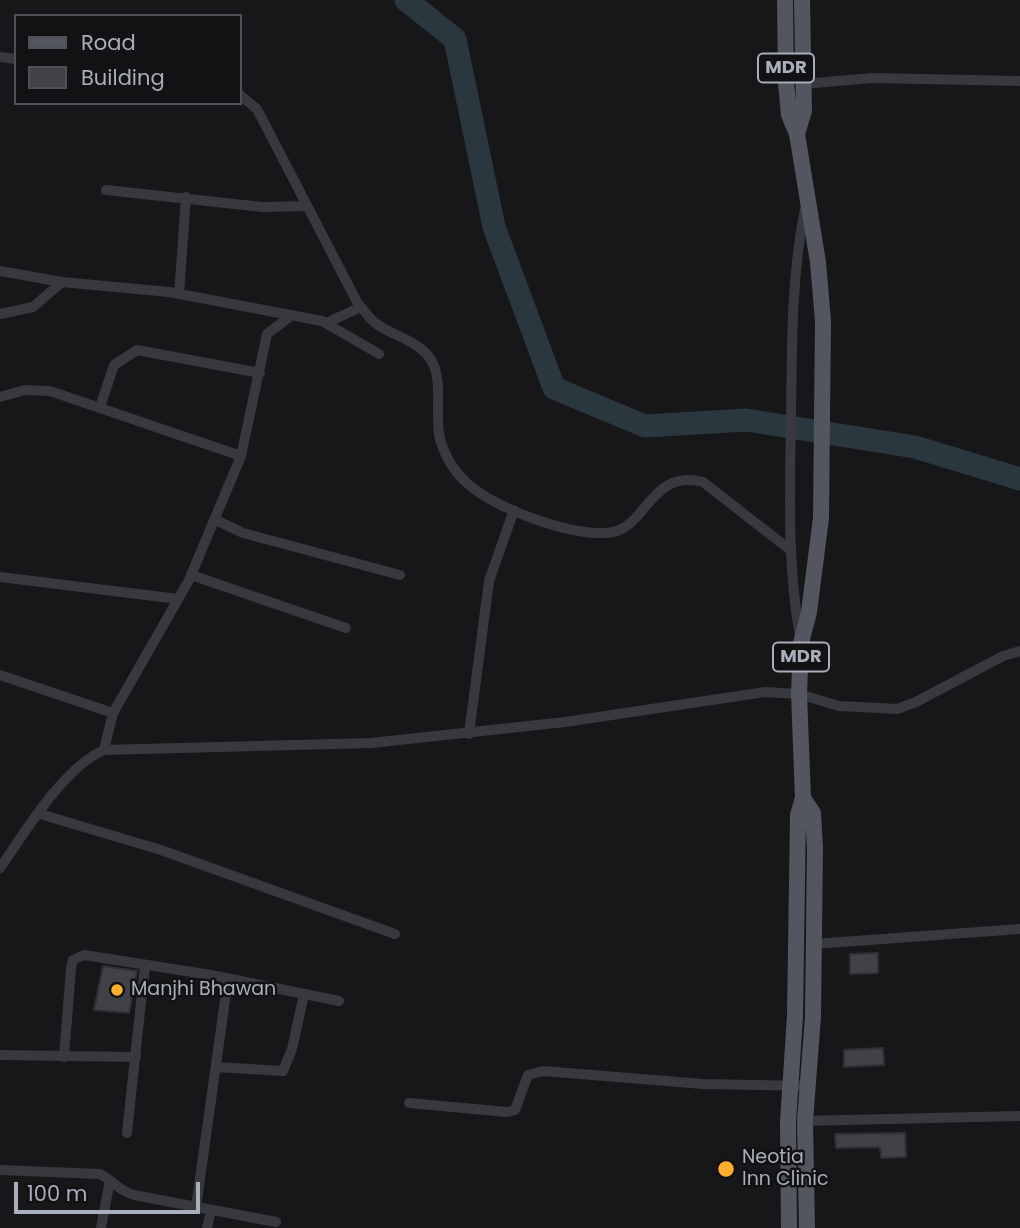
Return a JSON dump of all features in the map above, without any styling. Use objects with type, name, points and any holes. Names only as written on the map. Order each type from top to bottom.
[{"type":"main road","name":"MDR","points":[[785,0],[789,115],[797,134],[818,262],[823,321],[821,518],[809,612],[801,643],[799,694],[803,798],[798,815],[795,1016],[788,1122],[789,1228]]},
{"type":"main road","name":"MDR","points":[[797,134],[804,111],[802,0]]},
{"type":"main road","name":"MDR","points":[[803,798],[813,813],[815,848],[813,1017],[805,1121],[807,1228]]},
{"type":"street","points":[[803,84],[873,78],[1020,81]]},
{"type":"street","points":[[242,97],[257,109],[361,307],[379,326],[423,349],[433,363],[439,436],[446,458],[469,485],[514,510],[565,528],[607,533],[625,529],[662,488],[690,479],[703,482],[789,549]]},
{"type":"street","points":[[106,190],[186,197],[262,208],[307,205]]},
{"type":"street","points":[[179,294],[186,197]]},
{"type":"street","points":[[801,643],[789,549],[792,321],[799,240],[807,198]]},
{"type":"street","points":[[0,271],[62,282],[179,294],[292,315],[326,323],[379,354]]},
{"type":"street","points":[[0,314],[33,307],[62,282]]},
{"type":"street","points":[[326,323],[361,307]]},
{"type":"street","points":[[104,750],[113,713],[191,575],[242,456],[267,334],[292,315]]},
{"type":"street","points":[[100,407],[114,365],[137,350],[260,373]]},
{"type":"street","points":[[0,397],[25,390],[50,391],[242,456]]},
{"type":"street","points":[[468,734],[489,581],[514,510]]},
{"type":"street","points":[[216,520],[243,533],[400,575]]},
{"type":"street","points":[[191,575],[346,628]]},
{"type":"street","points":[[0,577],[178,599]]},
{"type":"street","points":[[0,868],[73,773],[90,756],[104,750],[370,743],[468,734],[765,692],[799,694],[839,706],[897,709],[916,702],[1003,656],[1020,651]]},
{"type":"street","points":[[0,675],[113,713]]},
{"type":"street","points":[[40,814],[161,850],[395,934]]},
{"type":"street","points":[[814,944],[1020,929]]},
{"type":"street","points":[[64,1057],[73,960],[85,955],[339,1000]]},
{"type":"street","points":[[127,1133],[145,965]]},
{"type":"street","points":[[197,1207],[228,979]]},
{"type":"street","points":[[216,1067],[283,1072],[292,1049],[304,994]]},
{"type":"street","points":[[0,1055],[136,1057]]},
{"type":"street","points":[[409,1103],[507,1112],[515,1110],[528,1075],[543,1072],[703,1084],[808,1086]]},
{"type":"street","points":[[788,1122],[1020,1116]]},
{"type":"street","points":[[0,1170],[88,1173],[110,1180],[121,1191],[276,1222]]},
{"type":"street","points":[[101,1228],[110,1180]]},
{"type":"street","points":[[207,1228],[211,1210]]},
{"type":"building","points":[[878,953],[878,973],[850,974],[850,954]]},
{"type":"building","name":"Manjhi Bhawan","points":[[103,966],[137,971],[129,1013],[94,1010]]},
{"type":"building","points":[[883,1048],[884,1065],[844,1067],[844,1050]]},
{"type":"building","points":[[905,1133],[906,1157],[881,1158],[880,1147],[836,1148],[835,1134]]},
{"type":"waterway","points":[[406,0],[455,39],[494,227],[554,388],[645,426],[746,420],[915,447],[1020,479]]},
{"type":"place","name":"Manjhi Bhawan","points":[[117,990]]},
{"type":"place","name":"Neotia Inn Clinic","points":[[726,1169]]}]
